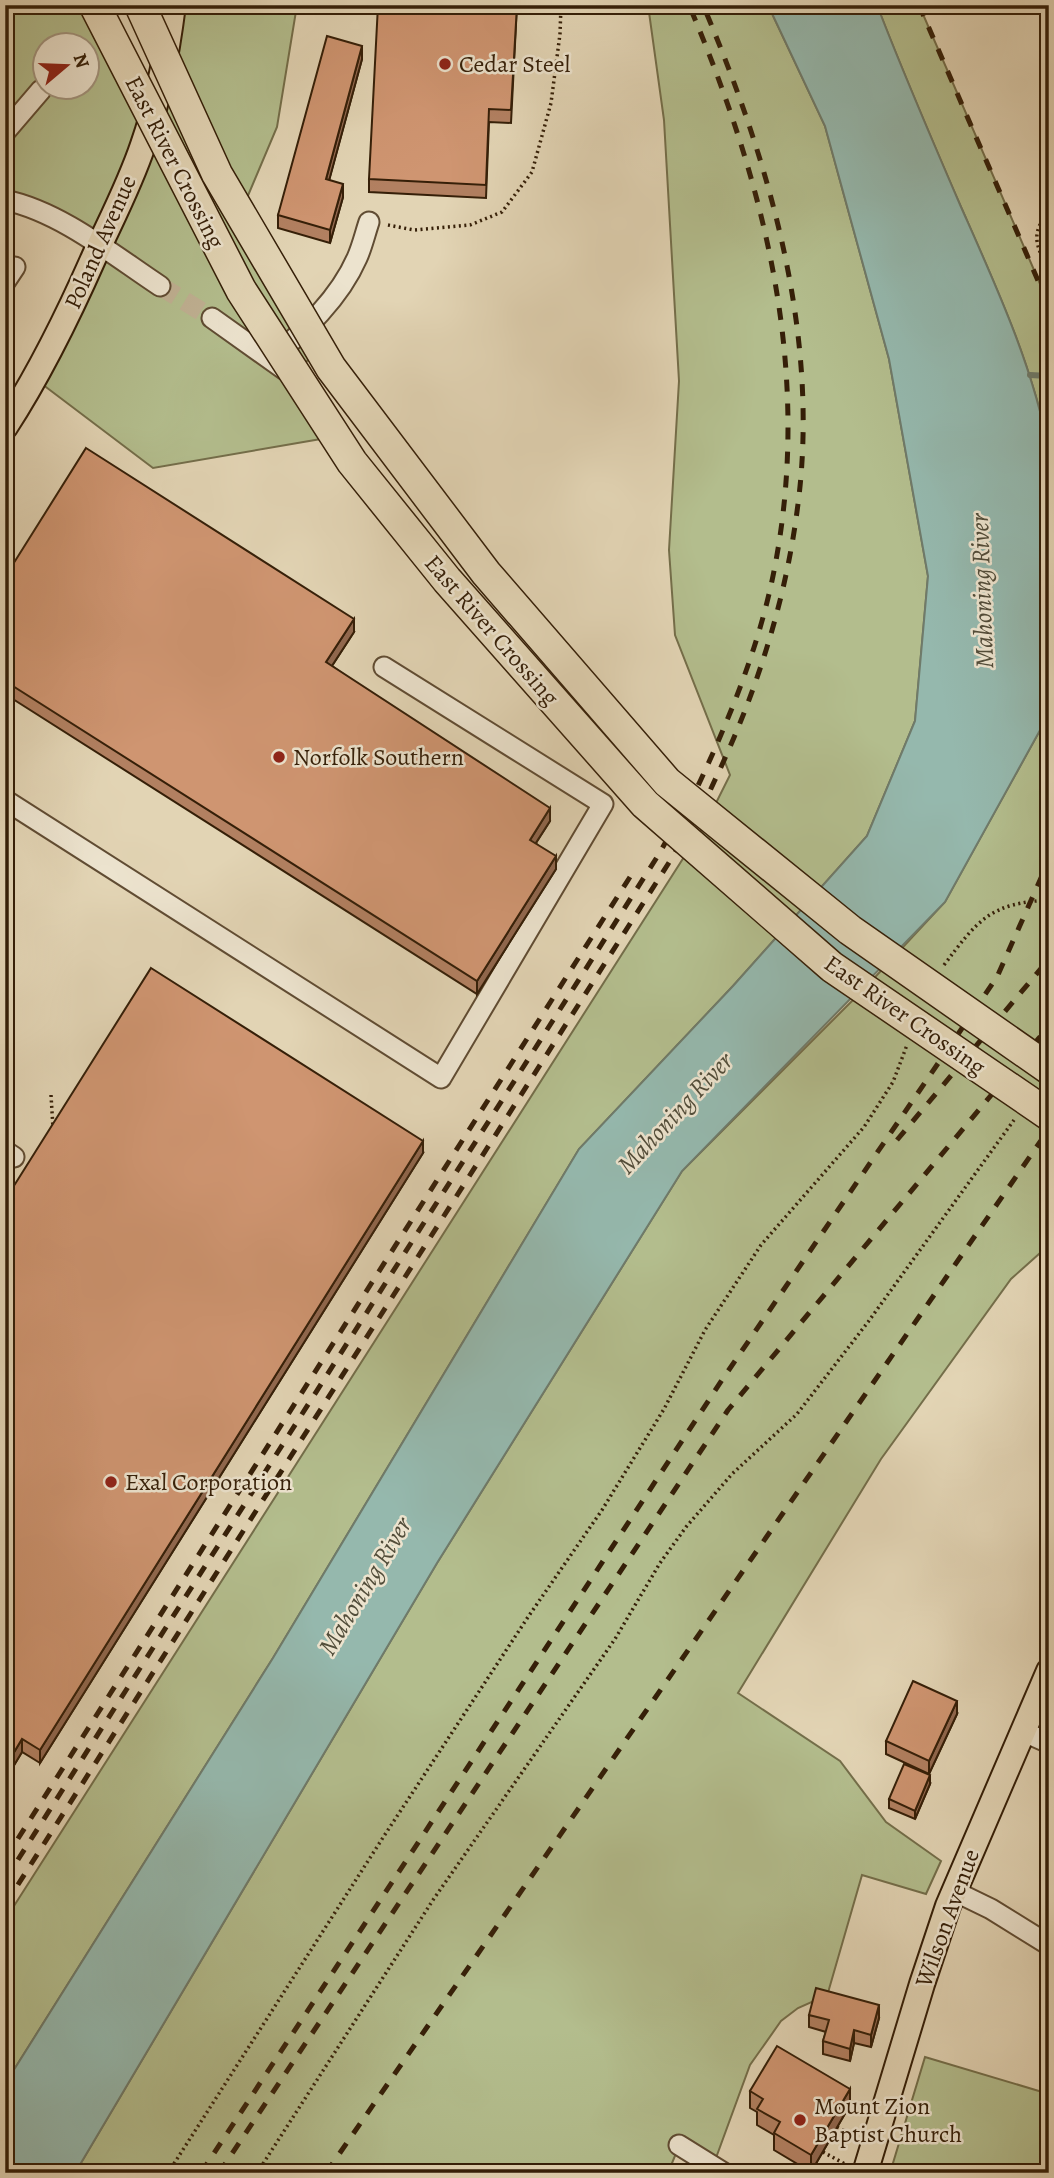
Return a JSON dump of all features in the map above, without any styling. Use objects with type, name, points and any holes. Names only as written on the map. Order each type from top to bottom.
[{"type":"highway","name":"East River Crossing","points":[[139,5],[217,174],[331,368],[486,573],[667,782],[850,930],[1049,1069]]},
{"type":"highway","name":"East River Crossing","points":[[95,6],[241,289],[352,462],[447,580],[645,804],[832,967],[1035,1113]]},
{"type":"main road","name":"Poland Avenue","points":[[5,427],[44,361],[144,144],[165,63],[173,5]]},
{"type":"main road","name":"Wilson Avenue","points":[[855,2169],[954,1891],[1049,1671]]},
{"type":"street","points":[[5,132],[32,100]]},
{"type":"street","points":[[5,200],[31,207],[58,219],[160,286]]},
{"type":"street","points":[[272,359],[314,321],[336,292],[356,260],[369,222]]},
{"type":"street","points":[[212,318],[272,359],[318,400],[344,435]]},
{"type":"street","points":[[5,800],[441,1078],[603,804],[384,667]]},
{"type":"street","points":[[1023,1731],[1049,1743]]},
{"type":"street","points":[[954,1891],[991,1909],[1049,1945]]},
{"type":"street","points":[[679,2145],[724,2173]]},
{"type":"path","points":[[369,222],[414,230],[470,225],[502,212],[532,172],[551,103],[561,5]]},
{"type":"path","points":[[1049,210],[1038,226],[1037,241],[1049,273]]},
{"type":"path","points":[[938,974],[971,930],[994,910],[1021,901],[1049,900]]},
{"type":"path","points":[[168,2173],[399,1813],[602,1510],[664,1409],[705,1330],[761,1245],[864,1127],[893,1082],[911,1036]]},
{"type":"path","points":[[51,1095],[54,1135]]},
{"type":"path","points":[[257,2173],[433,1900],[615,1639],[660,1563],[686,1527],[732,1474],[797,1414],[893,1289],[1035,1113]]},
{"type":"path","points":[[837,2127],[853,2135]]},
{"type":"path","points":[[823,2152],[855,2169]]},
{"type":"green space","points":[[5,5],[95,5],[150,118],[165,63],[139,5],[297,5],[277,127],[244,205],[319,348],[293,376],[344,435],[153,468],[34,378],[99,247],[5,200]]},
{"type":"green space","points":[[648,5],[768,5],[825,126],[889,359],[928,576],[915,721],[867,836],[733,986],[579,1149],[273,1658],[5,2084],[5,1920],[707,821],[730,775],[675,635],[669,550],[679,381],[664,120]]},
{"type":"green space","points":[[877,5],[919,5],[1044,293],[1049,306],[1049,451],[1033,388],[1012,327]]},
{"type":"green space","points":[[1049,691],[1049,1245],[1011,1279],[881,1459],[738,1693],[840,1761],[886,1822],[941,1861],[926,1894],[862,1875],[825,2003],[816,2000],[798,2008],[781,2021],[750,2065],[713,2166],[679,2146],[668,2173],[75,2173],[437,1563],[682,1171],[864,989],[945,902],[1044,723]]},
{"type":"green space","points":[[925,2057],[1049,2094],[1049,2173],[890,2173]]},
{"type":"water","name":"Mahoning River","points":[[768,5],[877,5],[1012,327],[1033,388],[1049,451],[1049,691],[1044,723],[945,902],[682,1171],[437,1563],[75,2173],[5,2173],[5,2084],[273,1658],[579,1149],[733,986],[867,836],[915,721],[928,576],[889,359],[825,126]]},
{"type":"building","name":"Cedar Steel","points":[[378,5],[517,5],[511,110],[489,109],[486,185],[369,179]]},
{"type":"building","points":[[327,36],[362,46],[326,179],[343,184],[330,230],[278,215]]},
{"type":"building","name":"Norfolk Southern","points":[[86,448],[354,619],[326,662],[550,808],[530,840],[556,856],[477,981],[5,681],[5,577]]},
{"type":"building","name":"Exal Corporation","points":[[151,968],[423,1141],[40,1750],[22,1739],[10,1759],[5,1756],[5,1200]]},
{"type":"building","points":[[913,1681],[957,1701],[929,1761],[886,1741]]},
{"type":"building","points":[[904,1764],[930,1775],[915,1811],[889,1799]]},
{"type":"building","points":[[816,1988],[879,2005],[871,2035],[854,2030],[850,2049],[823,2041],[829,2020],[809,2015]]},
{"type":"building","name":"Mount Zion Baptist Church","points":[[777,2046],[850,2089],[811,2155],[774,2133],[780,2122],[757,2109],[763,2099],[750,2091]]},
{"type":"waterway","points":[[1030,375],[1049,376]]},
{"type":"tunnel","points":[[160,286],[212,318]]},
{"type":"railway","points":[[5,1880],[659,854],[698,785],[725,726],[744,675],[768,597],[785,498],[788,425],[785,353],[775,282],[760,212],[740,142],[689,5]]},
{"type":"railway","points":[[5,1905],[670,861],[709,792],[756,681],[777,611],[793,540],[803,440],[802,376],[784,249],[768,186],[749,124],[703,5]]},
{"type":"railway","points":[[919,5],[1049,306]]},
{"type":"railway","points":[[201,2173],[722,1380],[997,977],[1049,860]]},
{"type":"railway","points":[[5,1859],[630,877]]},
{"type":"railway","points":[[897,1140],[1049,959]]},
{"type":"railway","points":[[219,2173],[728,1410],[1049,1026]]},
{"type":"railway","points":[[326,2173],[1049,1129]]},
{"type":"place","name":"Cedar Steel","points":[[445,64]]},
{"type":"place","name":"Norfolk Southern","points":[[279,757]]},
{"type":"place","name":"Exal Corporation","points":[[111,1482]]},
{"type":"place","name":"Mount Zion Baptist Church","points":[[800,2120]]}]
